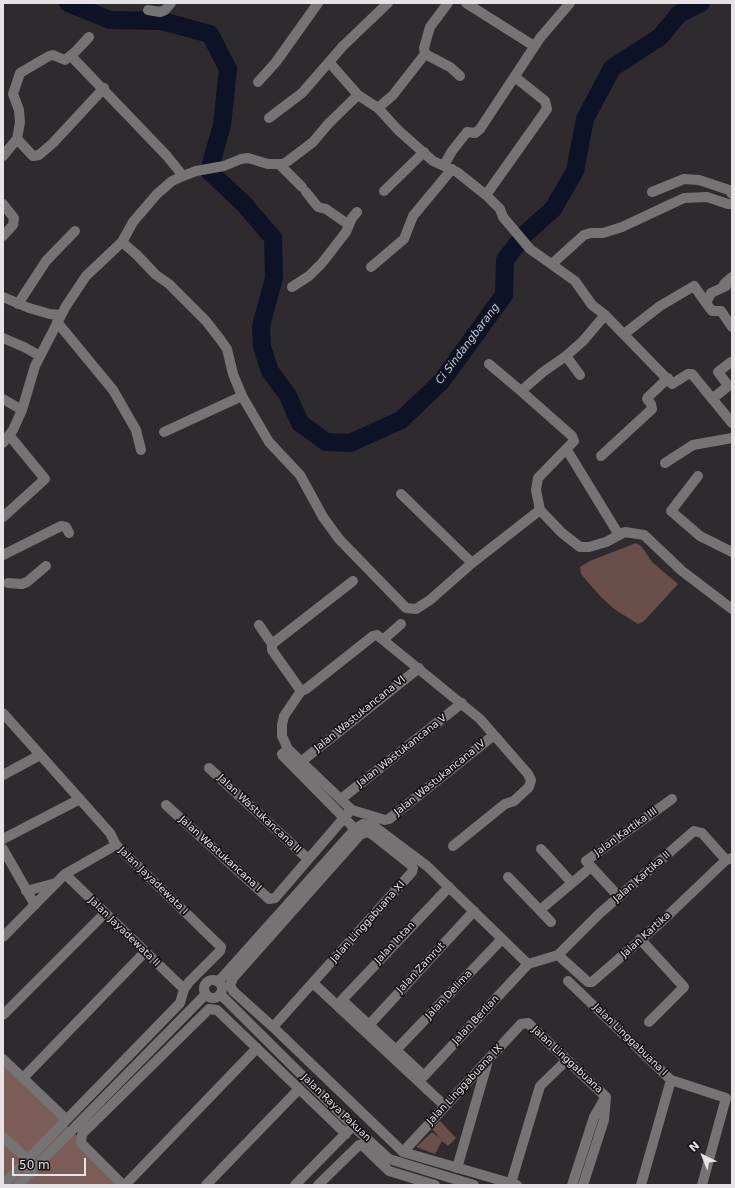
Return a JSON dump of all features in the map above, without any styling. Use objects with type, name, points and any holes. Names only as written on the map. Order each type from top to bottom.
[{"type":"street","points":[[148,10],[160,12],[165,10],[171,3]]},
{"type":"street","points":[[258,82],[276,62],[318,3]]},
{"type":"street","points":[[269,118],[297,98],[329,62],[388,3]]},
{"type":"street","points":[[378,108],[394,94],[425,54],[424,48],[430,27],[448,3]]},
{"type":"street","points":[[466,3],[534,46]]},
{"type":"street","points":[[371,268],[404,239],[413,216],[448,167],[452,151],[467,132],[475,133],[480,129],[534,46],[570,3]]},
{"type":"street","points":[[3,156],[17,139],[20,122],[19,110],[13,94],[20,73],[49,56],[65,60],[71,56],[89,37]]},
{"type":"street","points":[[425,54],[450,67],[460,76]]},
{"type":"street","points":[[71,56],[104,88],[167,156],[183,176]]},
{"type":"street","points":[[329,62],[358,95],[378,108],[398,130],[433,161],[448,167],[486,195],[500,208],[503,217],[530,249],[553,263],[575,281],[592,305],[605,315],[668,378],[672,384],[688,374],[692,374],[732,423]]},
{"type":"street","points":[[486,195],[547,109],[545,101],[515,77]]},
{"type":"street","points":[[17,139],[33,156],[39,155],[54,143],[104,88]]},
{"type":"street","points":[[3,517],[45,478],[6,439],[22,410],[30,380],[40,356],[59,318],[86,276],[122,242],[126,232],[150,200],[164,187],[183,176],[196,171],[224,166],[233,161],[248,158],[268,164],[279,164],[288,161],[301,153],[313,142],[338,113],[358,95]]},
{"type":"street","points":[[384,191],[424,152]]},
{"type":"street","points":[[279,164],[318,207],[326,209],[349,225]]},
{"type":"street","points":[[652,192],[684,180],[699,180],[729,190],[732,194]]},
{"type":"street","points":[[553,263],[584,235],[591,233],[603,233],[622,227],[684,198],[707,197],[732,204]]},
{"type":"street","points":[[3,204],[14,218],[13,225],[3,236]]},
{"type":"street","points":[[292,287],[301,283],[322,263],[346,232],[358,212]]},
{"type":"street","points":[[18,304],[46,261],[75,231]]},
{"type":"street","points":[[122,242],[156,275],[178,292],[206,321],[220,339],[227,349],[231,369],[242,396],[269,442],[300,475],[323,517],[338,539],[406,608],[416,609],[430,600],[472,563],[540,510]]},
{"type":"street","points":[[706,303],[711,293],[726,286],[724,284],[732,277]]},
{"type":"street","points":[[624,334],[660,306],[694,286],[712,311],[721,310],[732,327]]},
{"type":"street","points":[[3,297],[18,304],[59,318],[113,390],[136,430],[142,450]]},
{"type":"street","points":[[522,391],[542,372],[566,356],[583,341],[605,315]]},
{"type":"street","points":[[3,338],[24,346],[40,356]]},
{"type":"street","points":[[566,356],[580,375]]},
{"type":"street","points":[[712,399],[727,387],[727,384],[718,372],[732,362]]},
{"type":"street","points":[[489,364],[522,391],[572,436],[574,441],[567,450],[538,478],[536,490],[540,510],[562,533],[580,547],[588,547],[606,542],[625,532],[644,535],[682,571],[732,609]]},
{"type":"street","points":[[601,456],[652,408],[652,404],[647,399],[648,397],[668,378]]},
{"type":"street","points":[[164,432],[242,396]]},
{"type":"street","points":[[3,399],[22,410]]},
{"type":"street","points":[[664,463],[693,445],[732,438]]},
{"type":"street","points":[[567,450],[619,535]]},
{"type":"street","points":[[698,476],[671,511],[700,536],[732,552]]},
{"type":"street","points":[[401,494],[472,563]]},
{"type":"street","points":[[3,556],[61,526],[66,527],[69,533]]},
{"type":"street","points":[[5,581],[22,584],[27,582],[46,566]]},
{"type":"street","points":[[272,647],[353,582]]},
{"type":"street","points":[[384,639],[401,624]]},
{"type":"street","points":[[259,625],[301,691]]},
{"type":"street","points":[[359,827],[357,811],[341,799],[288,749],[282,736],[282,724],[284,716],[301,691],[306,689],[373,636],[377,635],[384,639],[462,704],[494,735],[528,774],[531,780],[529,787],[514,801],[505,804],[454,846]]},
{"type":"street","name":"Jalan Wastukancana VI","points":[[302,761],[419,668]]},
{"type":"street","name":"Jalan Wastukancana V","points":[[341,799],[462,704]]},
{"type":"street","points":[[3,715],[110,833],[116,845]]},
{"type":"street","name":"Jalan Wastukancana IV","points":[[357,811],[385,820],[389,819],[494,735]]},
{"type":"street","points":[[288,749],[282,754],[283,756],[344,817],[359,827],[375,827],[427,866],[528,964],[558,955]]},
{"type":"street","points":[[3,775],[40,755]]},
{"type":"street","name":"Jalan Wastukancana II","points":[[209,768],[308,859]]},
{"type":"street","points":[[3,839],[80,799]]},
{"type":"street","name":"Jalan Kartika III","points":[[619,897],[586,861],[672,799]]},
{"type":"street","name":"Jalan Wastukancana I","points":[[166,805],[270,899],[275,898],[308,859]]},
{"type":"street","points":[[308,859],[344,817],[357,811]]},
{"type":"street","points":[[18,1185],[205,992],[207,983],[214,981],[359,827]]},
{"type":"street","name":"Jalan Kartika II","points":[[558,955],[619,897],[694,831],[702,834],[729,859]]},
{"type":"street","name":"Jalan Linggabuana XI","points":[[367,832],[372,834],[411,865],[412,872],[273,1027],[233,991],[230,985],[233,978],[360,835],[367,832]]},
{"type":"street","name":"Jalan Jayadewata I","points":[[3,937],[65,874],[116,845],[221,947],[220,951],[200,971]]},
{"type":"street","points":[[3,849],[34,905]]},
{"type":"street","points":[[541,849],[572,883]]},
{"type":"street","name":"Jalan Kartika","points":[[558,955],[588,982],[592,982],[664,919],[729,859]]},
{"type":"street","name":"Jalan Kartika III","points":[[540,910],[591,867]]},
{"type":"street","name":"Jalan Jayadewata II","points":[[65,874],[145,952],[187,985],[205,992]]},
{"type":"street","points":[[508,877],[551,922]]},
{"type":"street","points":[[26,891],[56,883]]},
{"type":"street","name":"Jalan Intan","points":[[369,1025],[342,1000],[449,887]]},
{"type":"street","name":"Jalan Zamrut","points":[[369,1025],[474,911]]},
{"type":"street","points":[[3,1015],[105,913]]},
{"type":"street","name":"Jalan Delima","points":[[396,1050],[502,939]]},
{"type":"street","points":[[640,939],[684,987],[649,1022]]},
{"type":"street","points":[[23,1078],[145,952]]},
{"type":"street","name":"Jalan Berlian","points":[[396,1050],[424,1076],[528,964]]},
{"type":"street","points":[[3,1185],[180,1003],[187,985],[200,971],[222,989],[220,994],[213,998],[205,992]]},
{"type":"street","name":"Jalan Linggabuana I","points":[[568,981],[672,1080],[726,1098],[702,1185]]},
{"type":"street","points":[[313,983],[445,1106]]},
{"type":"street","name":"Jalan Raya Pakuan","points":[[220,994],[353,1126],[389,1158],[474,1185]]},
{"type":"street","points":[[257,1048],[124,1185],[82,1143],[82,1134],[209,1009],[217,1010],[257,1048],[346,1134]]},
{"type":"street","name":"Jalan Linggabuana IX","points":[[404,1152],[521,1024],[528,1023]]},
{"type":"street","name":"Jalan Linggabuana","points":[[528,1023],[606,1097]]},
{"type":"street","points":[[369,1025],[396,1050]]},
{"type":"street","points":[[273,1027],[404,1152],[514,1184],[540,1086],[567,1060]]},
{"type":"street","points":[[3,1059],[66,1119]]},
{"type":"street","points":[[457,1168],[488,1061]]},
{"type":"street","points":[[641,1185],[672,1080]]},
{"type":"street","points":[[206,1185],[299,1089]]},
{"type":"street","name":"Jalan Linggabuana","points":[[572,1185],[594,1117],[606,1097]]},
{"type":"street","name":"Jalan Linggabuana","points":[[583,1185],[604,1120],[606,1097]]},
{"type":"street","points":[[295,1185],[353,1126]]},
{"type":"street","points":[[3,1137],[26,1160]]},
{"type":"street","points":[[318,1185],[358,1145],[362,1145],[389,1171],[435,1185]]},
{"type":"shaded area","points":[[636,543],[642,547],[652,562],[678,584],[644,621],[638,624],[614,609],[600,596],[581,574],[580,567],[590,561]]},
{"type":"shaded area","points":[[3,1062],[126,1185],[3,1185]]},
{"type":"shaded area","points":[[440,1121],[456,1138],[448,1146],[442,1141],[435,1154],[416,1147],[432,1132],[440,1138],[432,1129]]},
{"type":"waterway","name":"Ci Sindangbarang","points":[[68,3],[110,20],[162,21],[210,34],[228,69],[222,125],[209,171],[244,204],[273,238],[274,278],[261,326],[262,347],[270,371],[287,394],[300,423],[326,442],[350,443],[401,420],[441,382],[504,295],[505,260],[524,235],[553,209],[575,171],[585,119],[612,68],[660,37],[679,14],[701,3]]}]
